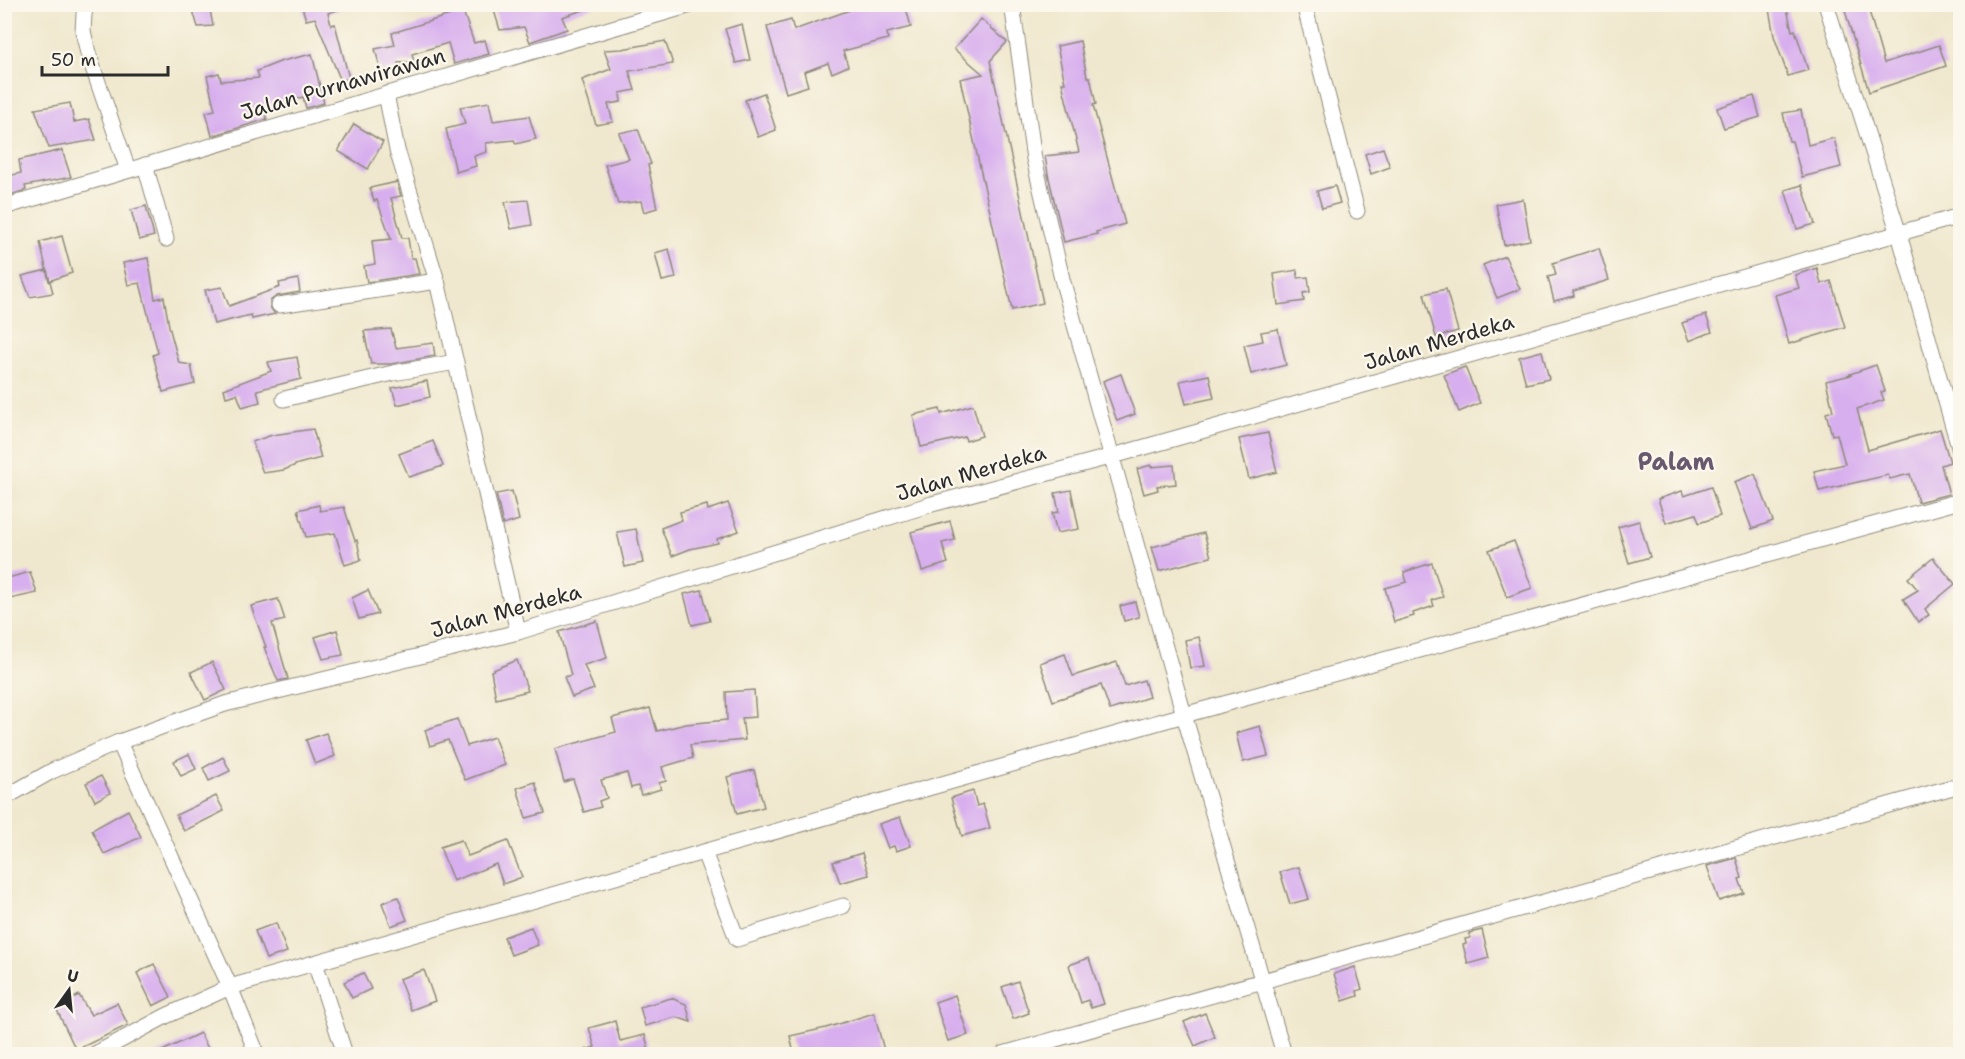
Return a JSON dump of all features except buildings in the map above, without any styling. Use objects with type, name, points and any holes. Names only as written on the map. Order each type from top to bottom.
[{"type":"street","points":[[87,4],[83,31],[88,53],[128,170]]},
{"type":"street","name":"Jalan Purnawirawan","points":[[4,207],[694,4]]},
{"type":"street","points":[[1012,4],[1034,159],[1062,279],[1184,715],[1284,1054]]},
{"type":"street","points":[[1304,4],[1357,211]]},
{"type":"street","points":[[1826,4],[1899,234],[1960,451]]},
{"type":"street","points":[[386,94],[397,150],[437,281],[518,632]]},
{"type":"street","points":[[145,165],[166,239]]},
{"type":"street","name":"Jalan Merdeka","points":[[9,796],[52,771],[119,742],[225,704],[518,632],[932,504],[1113,456],[1960,216]]},
{"type":"street","points":[[279,305],[437,281]]},
{"type":"street","points":[[284,399],[383,375],[456,362]]},
{"type":"street","points":[[95,1054],[166,1016],[230,987],[1184,715],[1960,501]]},
{"type":"street","points":[[119,742],[230,987],[257,1054]]},
{"type":"street","points":[[4,779],[9,796]]},
{"type":"street","points":[[1003,1054],[1960,786]]},
{"type":"street","points":[[704,852],[737,939],[843,906]]},
{"type":"street","points":[[315,963],[345,1054]]},
{"type":"district","name":"Palam","points":[[1676,462]]}]
